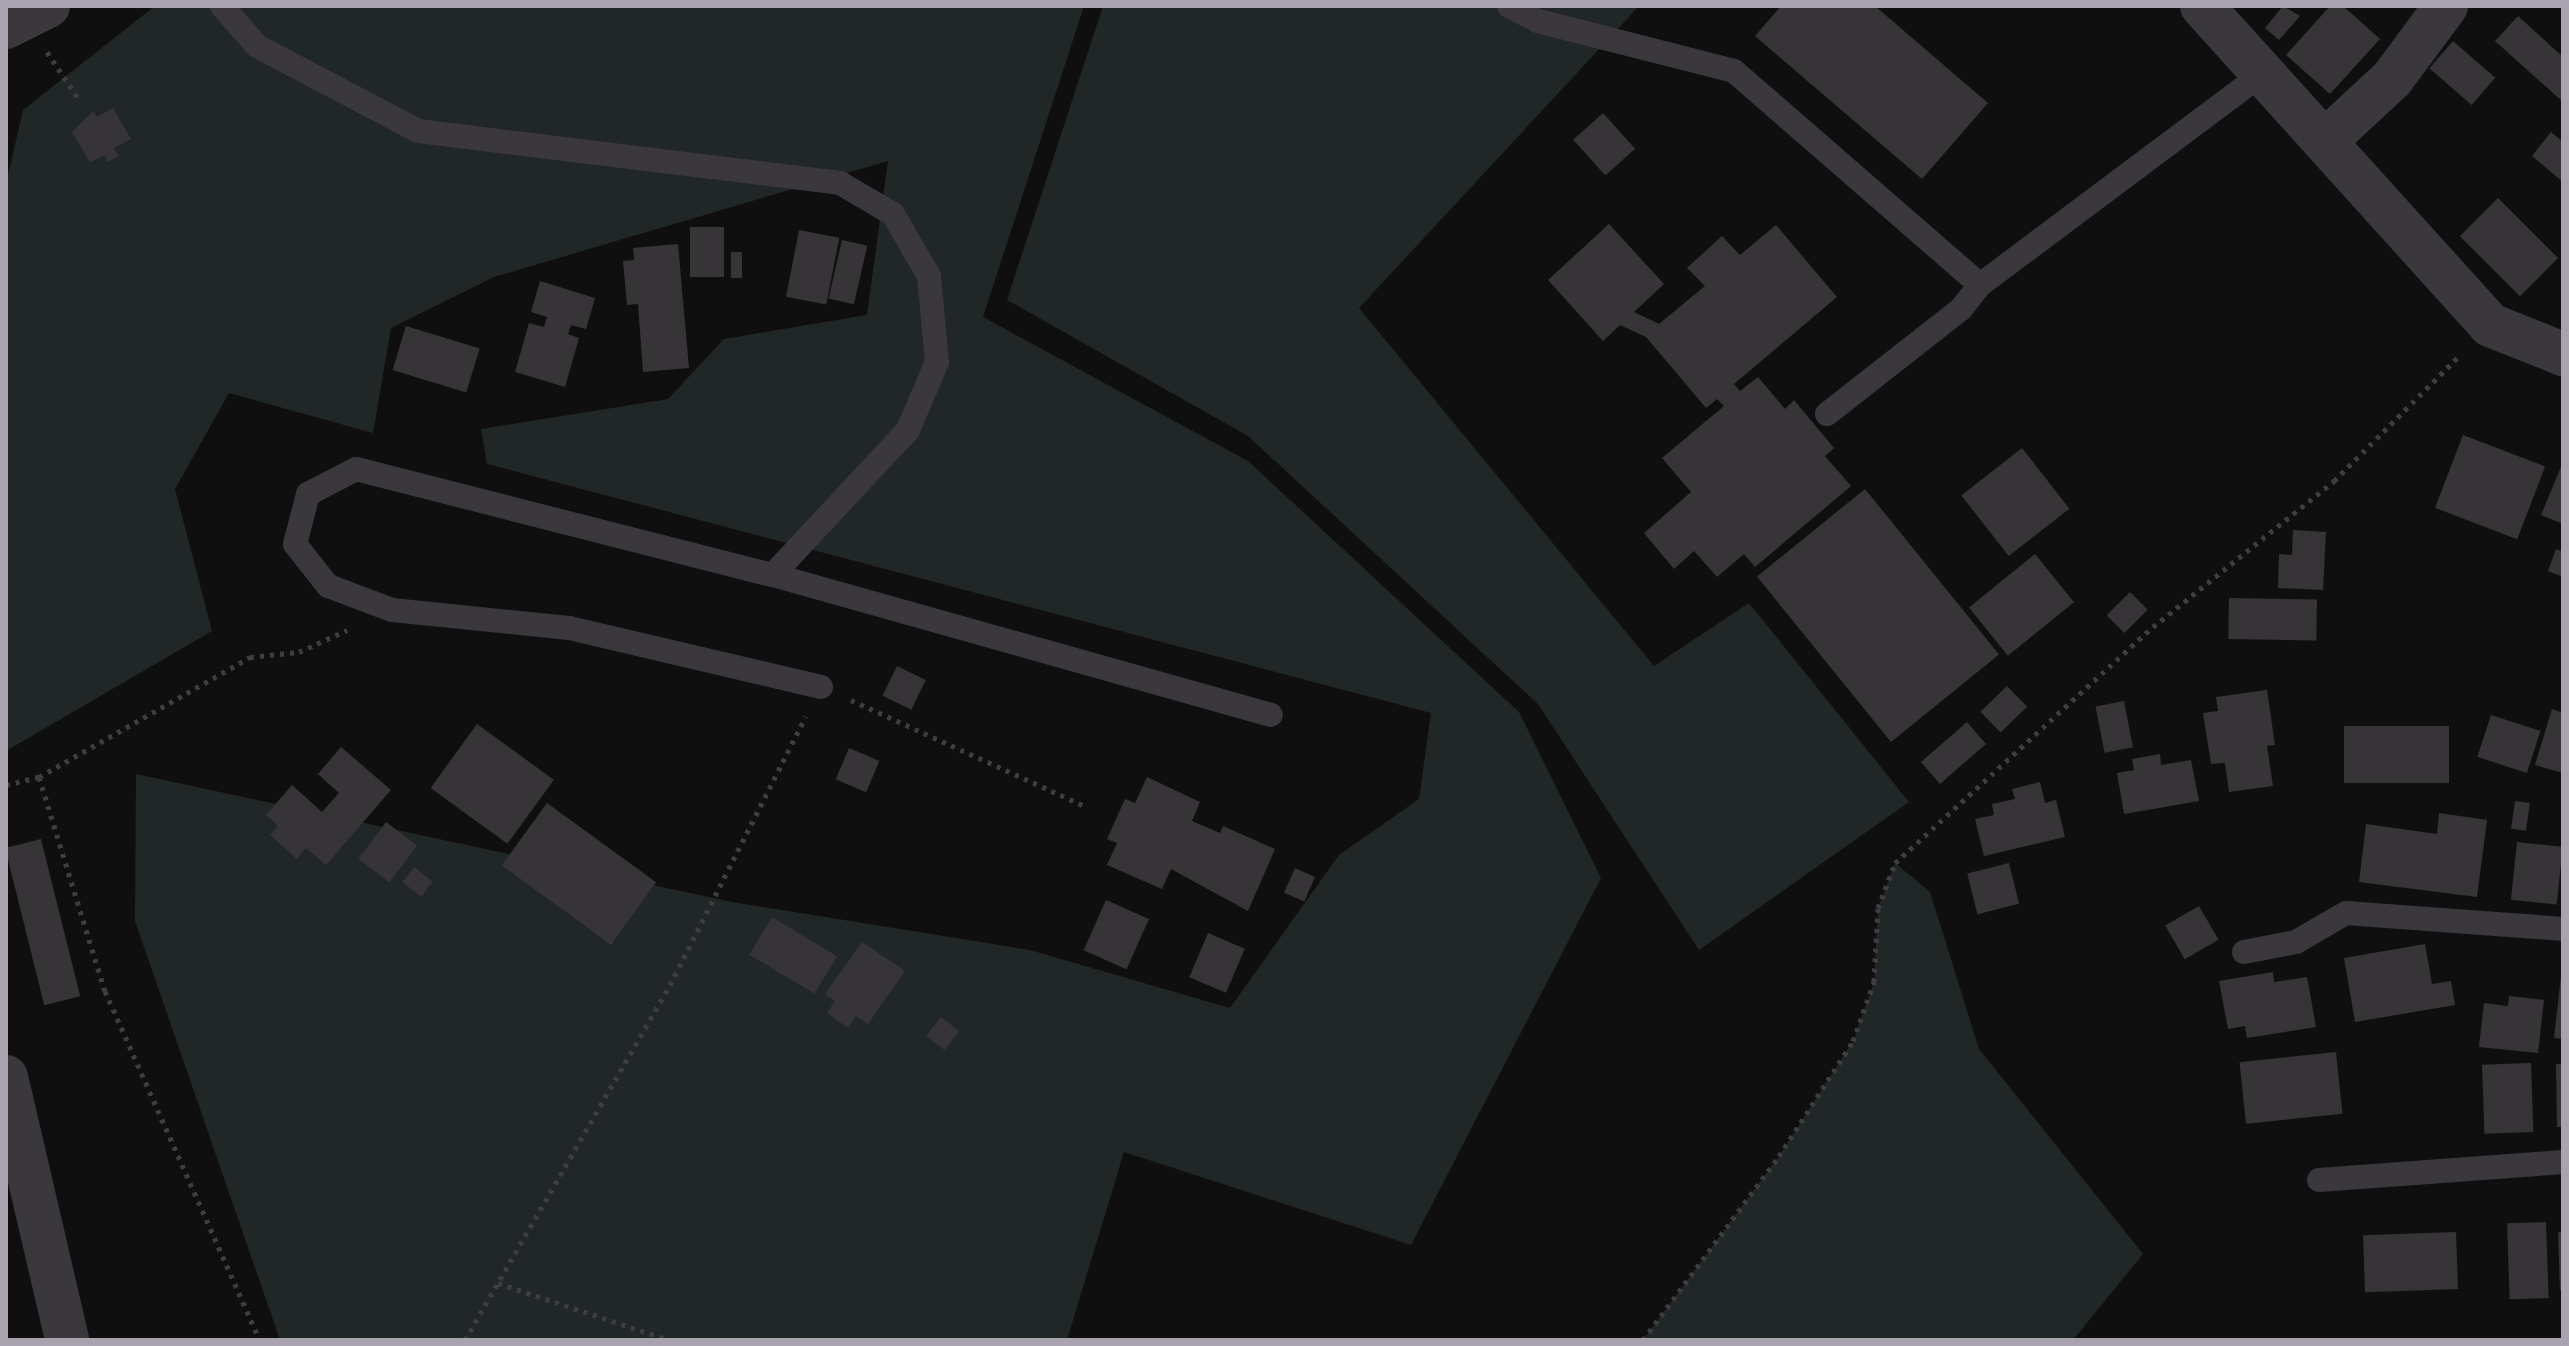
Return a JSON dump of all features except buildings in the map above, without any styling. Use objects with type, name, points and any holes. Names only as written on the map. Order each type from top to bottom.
[{"type":"street","points":[[2202,6],[2490,325],[2563,354]]},
{"type":"street","points":[[2325,141],[2392,79],[2446,6]]},
{"type":"street","points":[[6,1077],[67,1340]]},
{"type":"lane","points":[[222,6],[257,46],[418,131],[840,183],[893,214],[929,276],[937,362],[908,430],[773,575]]},
{"type":"lane","points":[[1509,6],[1538,21],[1734,71],[1980,285]]},
{"type":"lane","points":[[1827,414],[1961,309],[1980,285],[2263,73]]},
{"type":"lane","points":[[821,687],[569,628],[392,610],[328,586],[295,544],[308,494],[356,469],[773,575],[1271,715]]},
{"type":"lane","points":[[2244,952],[2296,942],[2346,913],[2563,929]]},
{"type":"lane","points":[[2319,1180],[2563,1162]]},
{"type":"path","points":[[32,25],[80,101]]},
{"type":"path","points":[[1643,1340],[1779,1156],[1853,1041],[1874,982],[1878,908],[1895,863],[2153,627],[2334,481],[2490,325]]},
{"type":"path","points":[[6,785],[39,777],[250,657],[299,652]]},
{"type":"path","points":[[465,1340],[670,985],[821,687],[1085,806]]},
{"type":"path","points":[[39,777],[105,991],[260,1340]]},
{"type":"path","points":[[498,1283],[669,1340]]},
{"type":"shaded area","points":[[155,6],[1084,6],[983,317],[1248,461],[1519,712],[1601,878],[1411,1245],[1124,1152],[1067,1340],[280,1340],[135,921],[136,774],[732,902],[1030,950],[1230,1008],[1339,855],[1419,799],[1431,713],[487,464],[481,429],[668,399],[724,339],[867,315],[888,161],[494,277],[391,328],[373,433],[229,393],[175,489],[212,631],[6,751],[6,184],[23,110]]},
{"type":"shaded area","points":[[1103,6],[1639,6],[1359,308],[1654,666],[1749,603],[1909,802],[1699,950],[1538,704],[1248,436],[1007,300]]},
{"type":"shaded area","points":[[1895,863],[1930,892],[1979,1049],[2143,1254],[2073,1340],[1643,1340],[1779,1156],[1853,1041],[1874,982],[1878,908]]}]
